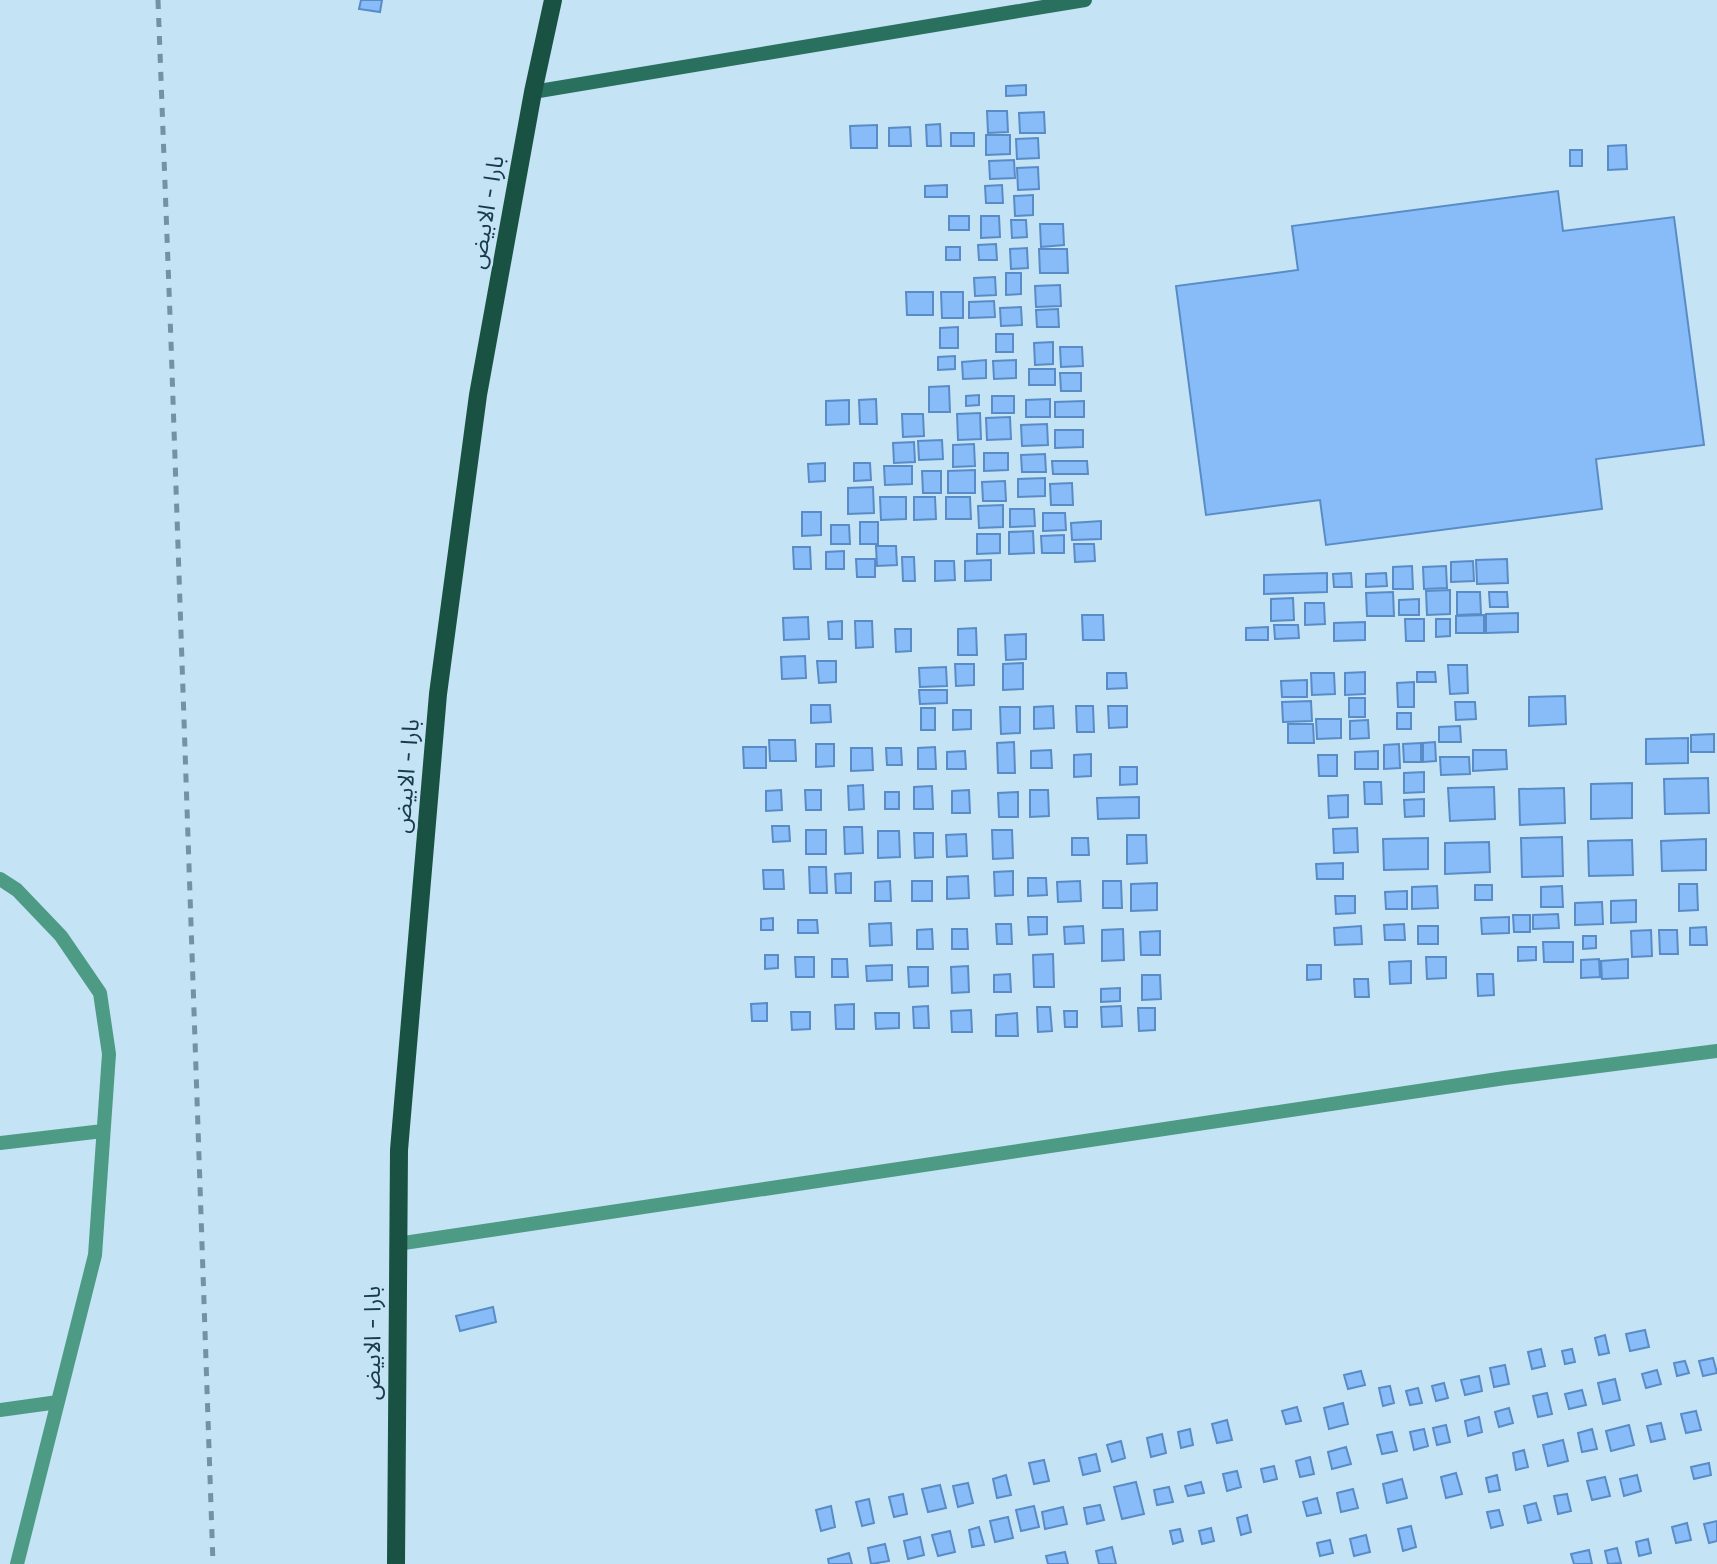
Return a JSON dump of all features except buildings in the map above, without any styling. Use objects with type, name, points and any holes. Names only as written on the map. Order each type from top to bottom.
[{"type":"main road","name":"بارا - الابيض","points":[[396,1564],[399,1150],[438,694],[478,395],[533,92],[553,0]]},
{"type":"street","points":[[533,92],[1085,0]]},
{"type":"street","points":[[0,879],[17,890],[61,936],[100,993],[109,1054],[95,1255],[17,1564]]},
{"type":"street","points":[[397,1244],[1492,1080],[1717,1051]]},
{"type":"street","points":[[0,1143],[103,1131]]},
{"type":"street","points":[[0,1410],[58,1402]]},
{"type":"railway","points":[[158,0],[213,1564]]}]
